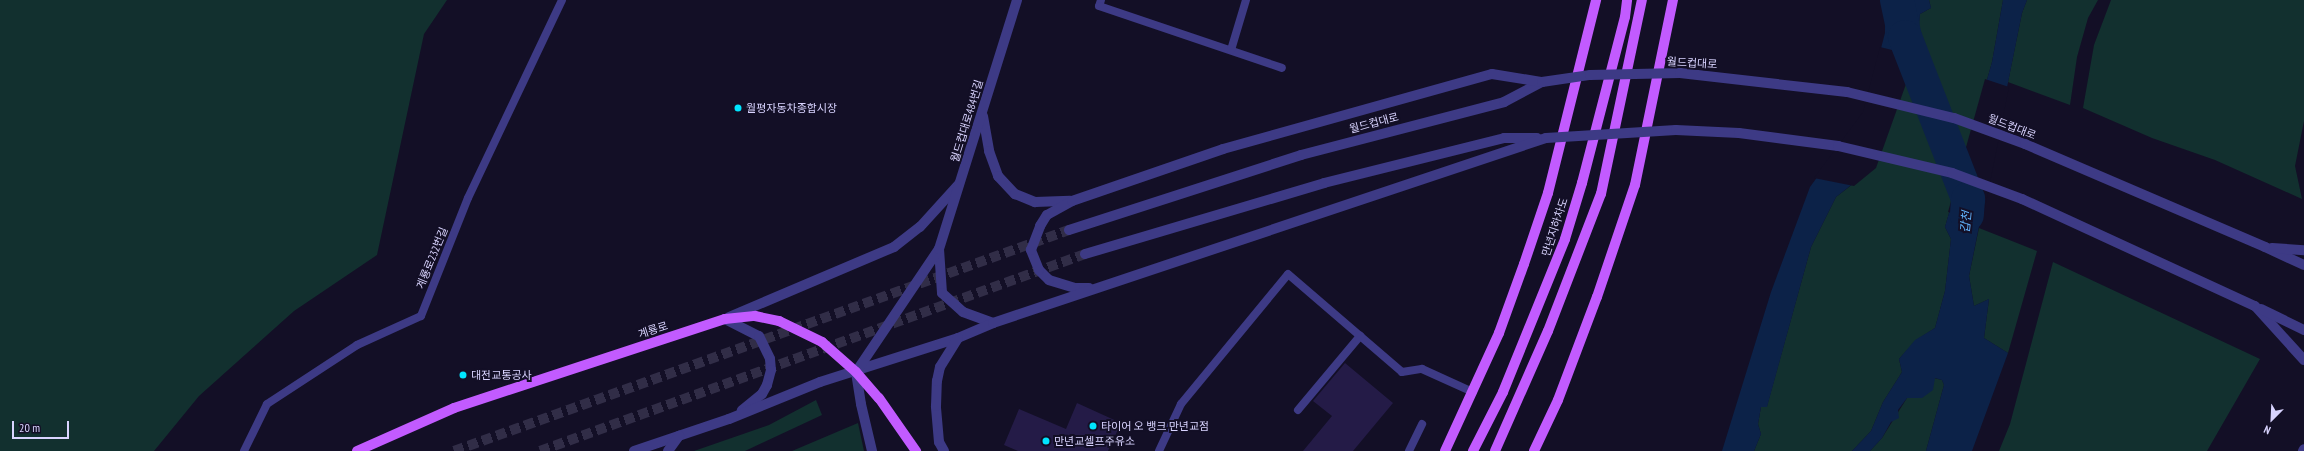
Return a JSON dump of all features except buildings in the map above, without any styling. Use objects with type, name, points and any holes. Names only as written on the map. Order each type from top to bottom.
[{"type":"main road","points":[[1445,451],[1473,392],[1501,326],[1548,193],[1596,0]]},
{"type":"main road","name":"만년지하차도","points":[[1473,451],[1503,392],[1565,239],[1590,153],[1626,0]]},
{"type":"main road","points":[[1495,451],[1548,332],[1601,194],[1642,0]]},
{"type":"main road","points":[[1534,451],[1558,400],[1597,297],[1635,185],[1673,0]]},
{"type":"main road","name":"계룡로","points":[[357,451],[454,408],[725,319],[755,316],[779,321],[822,342],[856,372],[880,398],[916,451]]},
{"type":"street","name":"월드컵대로484번길","points":[[939,249],[1017,0]]},
{"type":"street","name":"월드컵대로","points":[[1069,230],[1301,155],[1504,102],[1542,82],[1590,75],[1680,73],[1847,92],[1961,120],[2025,144],[2304,265]]},
{"type":"street","points":[[1097,288],[1075,288],[1049,280],[1034,260],[1031,250],[1040,226],[1048,215],[1072,201],[1223,149],[1492,74],[1542,82]]},
{"type":"street","points":[[982,112],[989,151],[998,176],[1015,194],[1035,202],[1072,201]]},
{"type":"street","points":[[1085,254],[1324,183],[1504,138],[1546,138],[1676,130],[1739,134],[1838,146],[1952,173],[2022,200],[2255,306],[2304,330]]},
{"type":"street","points":[[634,451],[729,419],[820,382],[856,372],[958,338],[993,323],[1546,138]]},
{"type":"street","points":[[725,319],[894,247],[920,227],[961,181]]},
{"type":"street","points":[[2265,247],[2304,250]]},
{"type":"street","points":[[939,249],[942,293],[963,312],[993,323]]},
{"type":"street","points":[[872,451],[861,404],[856,372],[939,249]]},
{"type":"street","points":[[2255,306],[2304,360]]},
{"type":"street","points":[[725,319],[742,325],[759,336],[766,345],[771,370],[762,394],[729,419]]},
{"type":"street","points":[[944,451],[939,442],[936,406],[937,381],[940,367],[958,338]]},
{"type":"street","points":[[668,451],[679,436]]},
{"type":"lane","name":"계룡로232번길","points":[[244,451],[267,404],[357,345],[421,316],[468,198],[562,0]]},
{"type":"lane","points":[[1101,0],[1099,6],[1282,68]]},
{"type":"lane","points":[[1231,50],[1246,0]]},
{"type":"lane","points":[[1159,451],[1181,404],[1288,274],[1402,372],[1422,369],[1473,392]]},
{"type":"lane","points":[[1298,410],[1360,336]]},
{"type":"lane","points":[[1409,451],[1422,424]]},
{"type":"green space","points":[[0,0],[447,0],[424,34],[377,255],[294,311],[199,396],[154,451],[0,451]]},
{"type":"green space","points":[[1929,0],[2003,0],[1992,62],[1945,227],[1951,239],[1945,291],[1935,328],[1916,340],[1899,359],[1902,372],[1883,402],[1871,431],[1852,451],[1754,451],[1761,434],[1758,424],[1761,407],[1767,406],[1811,247],[1836,197],[1875,167],[1918,30],[1920,14],[1931,8]]},
{"type":"green space","points":[[2027,0],[2098,0],[2088,18],[2077,57],[2070,105],[2008,82],[2022,13]]},
{"type":"green space","points":[[2111,0],[2304,0],[2304,121],[2295,166],[2302,199],[2215,160],[2152,138],[2083,108],[2094,45]]},
{"type":"green space","points":[[1979,228],[2037,251],[2008,353],[1984,338],[1989,299],[1974,306],[1969,276]]},
{"type":"green space","points":[[2053,262],[2260,359],[2207,451],[1999,451],[2010,424]]},
{"type":"green space","points":[[1934,378],[1942,380],[1944,385],[1926,451],[1870,451],[1882,438],[1907,398]]},
{"type":"green space","points":[[816,400],[822,415],[745,451],[694,451],[769,425]]},
{"type":"green space","points":[[858,423],[864,451],[792,451]]},
{"type":"water","points":[[1885,0],[1929,0],[1931,8],[1920,14],[1918,47],[1874,167],[1836,197],[1811,247],[1767,407],[1761,407],[1758,424],[1761,434],[1754,451],[1722,451],[1771,292],[1810,187],[1864,113],[1885,33]]},
{"type":"water","points":[[2003,0],[2027,0],[2022,13],[1969,276],[1974,306],[1989,299],[1984,338],[2008,353],[1972,451],[1926,451],[1944,385],[1942,380],[1935,378],[1933,390],[1922,398],[1907,398],[1898,410],[1899,418],[1891,422],[1882,438],[1870,451],[1852,451],[1871,431],[1883,402],[1902,372],[1899,359],[1915,340],[1935,328],[1945,291],[1951,239],[1945,227],[1992,62]]},
{"type":"pier","points":[[1880,47],[1916,56],[1876,168],[1854,186],[1814,178],[1863,112]]},
{"type":"pier","points":[[1985,79],[2009,87],[1982,223],[1948,212]]},
{"type":"waterway","name":"갑천","points":[[1897,0],[1905,37],[1968,199],[1967,215]]},
{"type":"tunnel","points":[[454,451],[1069,230]]},
{"type":"tunnel","points":[[540,451],[1085,254]]},
{"type":"place","name":"월평자동차종합시장","points":[[738,108]]},
{"type":"place","name":"대전교통공사","points":[[463,375]]},
{"type":"place","name":"타이어 오 뱅크 만년교점","points":[[1093,426]]},
{"type":"place","name":"만년교셀프주유소","points":[[1046,441]]}]
